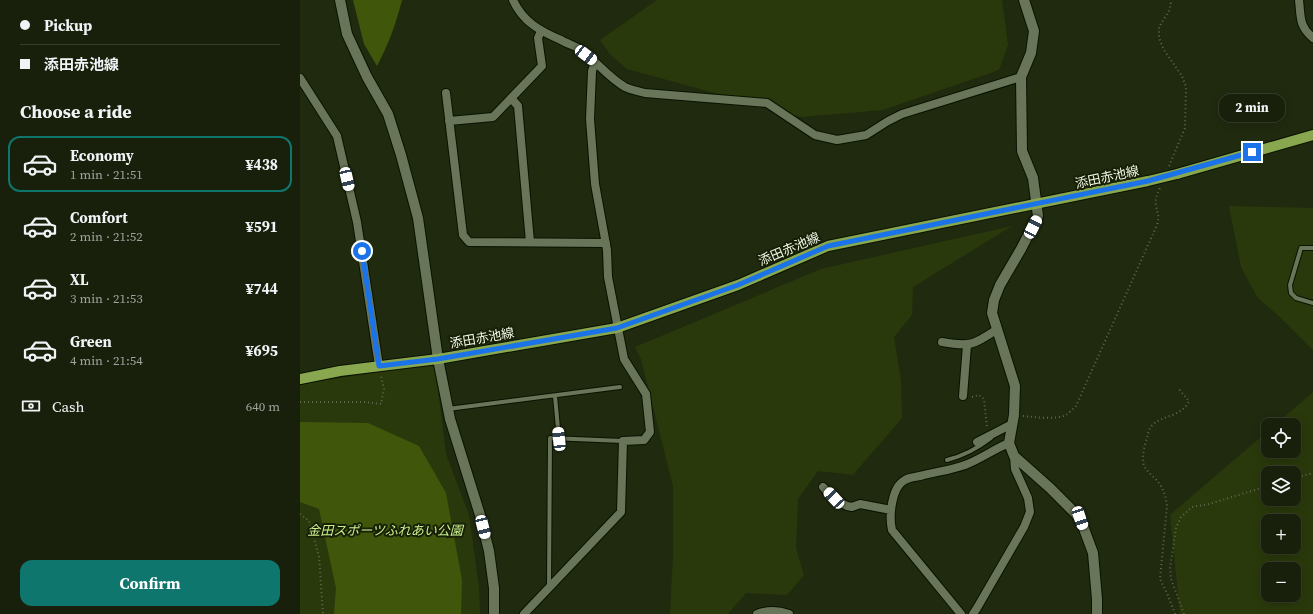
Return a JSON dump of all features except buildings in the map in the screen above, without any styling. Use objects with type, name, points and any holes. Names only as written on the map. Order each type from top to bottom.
[{"type":"main road","name":"添田赤池線","points":[[300,379],[340,371],[438,359],[617,328],[738,285],[828,246],[1148,181],[1172,171],[1313,135]]},
{"type":"street","points":[[340,0],[348,34],[367,77],[388,114],[402,155],[418,218],[438,359],[448,409],[480,515],[489,551],[494,588],[494,614]]},
{"type":"street","points":[[513,0],[516,6],[532,25],[541,31],[577,48],[614,80],[627,88],[646,93],[767,103],[814,135],[837,140],[866,135],[902,114],[1021,77]]},
{"type":"street","points":[[973,614],[978,608],[1024,526],[1030,512],[1028,498],[1015,469],[1014,456],[1009,443],[1013,419],[1015,386],[996,330],[992,313],[994,300],[1038,216],[1038,204],[1033,178],[1022,151],[1021,77],[1031,53],[1034,31],[1024,0]]},
{"type":"street","points":[[1299,0],[1301,21],[1305,31],[1313,38]]},
{"type":"street","points":[[449,121],[493,117],[542,66],[538,38],[541,31]]},
{"type":"street","points":[[524,614],[621,512],[623,441],[644,440],[650,432],[646,394],[624,358],[608,277],[606,243],[595,184],[590,119],[592,71],[595,62]]},
{"type":"street","points":[[300,78],[337,136],[357,222],[379,366]]},
{"type":"street","points":[[446,93],[463,235],[469,242],[606,243]]},
{"type":"street","points":[[511,98],[518,106],[530,242]]},
{"type":"street","points":[[942,342],[960,346],[967,345],[996,330]]},
{"type":"street","points":[[963,396],[967,345]]},
{"type":"street","points":[[977,442],[1003,430],[1013,419]]},
{"type":"street","points":[[961,614],[892,530],[890,522],[893,499],[898,488],[905,480],[965,465],[982,458],[999,447],[1009,443]]},
{"type":"street","points":[[1014,456],[1050,488],[1080,518],[1093,553],[1097,614]]},
{"type":"street","points":[[823,487],[834,498],[847,506],[852,507],[860,504],[892,510]]},
{"type":"street","points":[[757,614],[766,610],[789,614]]},
{"type":"lane","points":[[1313,248],[1301,248],[1290,285],[1291,293],[1296,298],[1313,302]]},
{"type":"lane","points":[[448,409],[620,387]]},
{"type":"lane","points":[[555,396],[559,439]]},
{"type":"lane","points":[[947,460],[960,457],[983,444],[1003,430]]},
{"type":"lane","points":[[549,586],[550,438],[623,441]]},
{"type":"path","points":[[1170,0],[1171,4],[1169,11],[1159,27],[1159,38],[1164,50],[1182,76],[1186,87],[1185,128],[1172,171]]},
{"type":"path","points":[[1013,419],[1058,417],[1066,415],[1076,406],[1157,225],[1159,217],[1156,197],[1162,183]]},
{"type":"path","points":[[300,402],[366,402],[381,404],[384,389],[379,366]]},
{"type":"path","points":[[1175,614],[1160,579],[1167,506],[1166,498],[1159,483],[1146,469],[1143,460],[1150,427],[1154,422],[1176,414],[1186,406],[1189,401],[1178,388]]},
{"type":"path","points":[[963,396],[968,398],[980,395],[984,399],[988,436]]},
{"type":"path","points":[[1301,476],[1313,473]]},
{"type":"path","points":[[1184,614],[1171,579],[1170,568],[1176,528],[1181,517],[1192,507],[1209,504],[1261,488]]},
{"type":"path","points":[[300,514],[309,521],[318,556],[323,614]]},
{"type":"green space","points":[[657,0],[1002,0],[1008,45],[999,70],[883,110],[802,117],[627,69],[610,54],[600,40]]},
{"type":"green space","points":[[1229,206],[1313,208],[1313,350],[1282,319],[1257,297],[1241,267]]},
{"type":"green space","points":[[1012,226],[913,287],[912,315],[894,337],[901,381],[902,418],[853,475],[818,471],[798,499],[796,548],[804,575],[787,595],[746,593],[728,614],[670,614],[673,555],[673,486],[641,359],[635,347],[821,269]]},
{"type":"green space","name":"金田スポーツふれあい公園","points":[[426,365],[435,367],[446,454],[469,515],[479,588],[480,614],[300,614],[300,384]]},
{"type":"green space","points":[[1313,392],[1313,614],[1180,614],[1170,515],[1261,437],[1261,458],[1301,458],[1301,418],[1283,418]]},
{"type":"shaded area","points":[[353,0],[402,0],[385,50],[377,66],[364,44]]},
{"type":"shaded area","name":"金田スポーツふれあい公園","points":[[300,422],[368,423],[419,446],[446,493],[462,580],[461,614],[334,614],[336,588],[319,509],[300,502]]},
{"type":"route","points":[[362,251],[379,366],[438,359],[617,328],[738,285],[828,246],[1148,181],[1252,152]]}]
